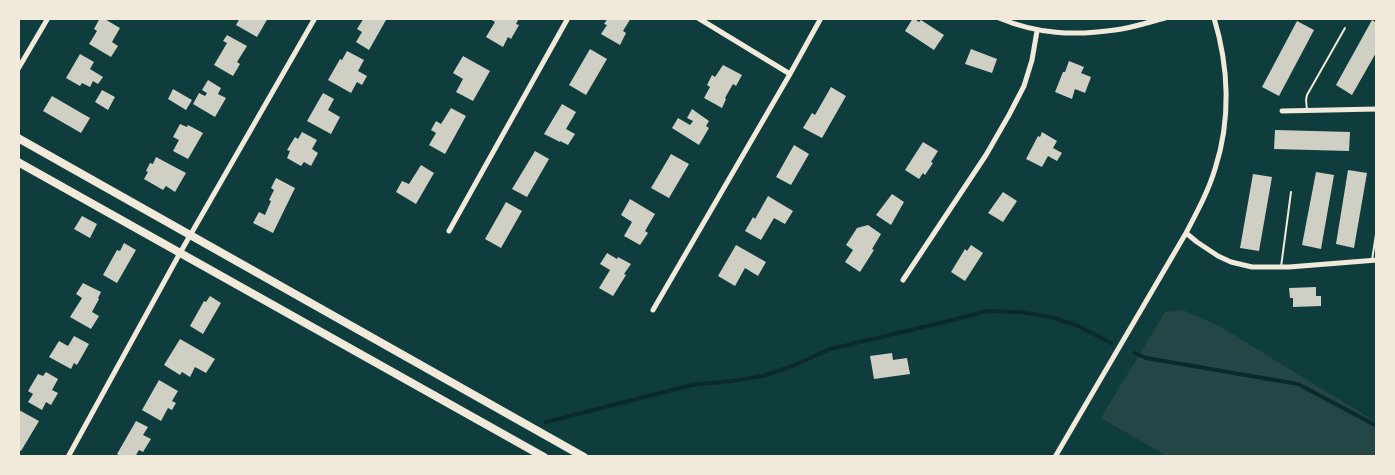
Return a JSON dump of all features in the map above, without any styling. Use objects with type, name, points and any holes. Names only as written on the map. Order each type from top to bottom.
[{"type":"main road","points":[[18,138],[584,457]]},
{"type":"main road","points":[[18,162],[544,457]]},
{"type":"street","points":[[18,69],[48,18]]},
{"type":"street","points":[[69,457],[190,235],[315,18]]},
{"type":"street","points":[[449,231],[568,18]]},
{"type":"street","points":[[698,18],[790,74]]},
{"type":"street","points":[[653,310],[821,18]]},
{"type":"street","points":[[999,18],[1037,31],[1070,33],[1116,30],[1165,18]]},
{"type":"street","points":[[1054,457],[1186,233],[1201,205],[1215,170],[1224,130],[1226,80],[1214,18]]},
{"type":"street","points":[[903,280],[986,155],[1009,115],[1024,86],[1032,60],[1037,31]]},
{"type":"street","points":[[1282,111],[1377,109]]},
{"type":"street","points":[[1186,233],[1218,256],[1252,267],[1374,260]]},
{"type":"lane","points":[[1307,110],[1307,95],[1345,28]]},
{"type":"lane","points":[[1281,267],[1291,192]]},
{"type":"lane","points":[[1374,260],[1377,228]]},
{"type":"shaded area","points":[[1183,310],[1221,327],[1377,423],[1377,457],[1169,457],[1101,418],[1165,312]]},
{"type":"building","points":[[100,18],[120,28],[112,42],[118,46],[111,57],[89,44],[97,31],[94,29]]},
{"type":"building","points":[[240,18],[268,18],[257,37],[236,25]]},
{"type":"building","points":[[364,18],[386,20],[369,50],[356,42],[362,32],[357,29]]},
{"type":"building","points":[[488,18],[519,18],[516,24],[519,25],[511,39],[508,37],[503,47],[486,37],[495,22]]},
{"type":"building","points":[[608,18],[631,18],[623,31],[626,33],[620,45],[601,34],[607,25],[604,24]]},
{"type":"building","points":[[913,18],[919,22],[921,20],[944,35],[934,50],[905,31]]},
{"type":"building","points":[[1372,20],[1377,23],[1377,51],[1352,95],[1336,85]]},
{"type":"building","points":[[1297,21],[1314,30],[1279,96],[1262,87]]},
{"type":"building","points":[[227,35],[247,46],[237,62],[240,64],[233,76],[214,65],[227,43],[223,41]]},
{"type":"building","points":[[590,49],[607,59],[586,95],[569,85]]},
{"type":"building","points":[[971,49],[997,59],[992,73],[965,64]]},
{"type":"building","points":[[347,51],[364,60],[358,71],[367,76],[362,85],[357,82],[351,93],[328,80]]},
{"type":"building","points":[[80,54],[94,62],[90,69],[103,77],[98,84],[93,81],[90,87],[82,83],[80,86],[66,78]]},
{"type":"building","points":[[463,56],[490,71],[473,101],[456,92],[463,79],[453,73]]},
{"type":"building","points":[[1069,61],[1084,67],[1081,73],[1091,77],[1085,93],[1075,89],[1072,99],[1055,92]]},
{"type":"building","points":[[723,65],[742,75],[736,86],[733,84],[722,108],[704,98],[710,87],[707,85],[712,75],[715,77]]},
{"type":"building","points":[[208,80],[221,88],[218,94],[226,98],[215,117],[193,104],[199,93],[205,96],[207,93],[202,90]]},
{"type":"building","points":[[831,87],[846,96],[822,138],[803,128],[812,113],[815,115]]},
{"type":"building","points":[[173,89],[192,100],[186,110],[168,99]]},
{"type":"building","points":[[102,90],[115,97],[108,110],[95,102]]},
{"type":"building","points":[[323,93],[334,99],[328,110],[340,117],[331,134],[307,121]]},
{"type":"building","points":[[52,96],[90,118],[81,133],[43,111]]},
{"type":"building","points":[[562,104],[576,112],[566,129],[575,134],[568,145],[544,134]]},
{"type":"building","points":[[451,108],[466,116],[445,154],[429,145],[436,133],[431,130],[436,121],[441,124]]},
{"type":"building","points":[[692,109],[709,121],[706,126],[709,128],[699,145],[672,128],[678,118],[690,125],[693,121],[687,118]]},
{"type":"building","points":[[180,124],[187,127],[188,125],[203,133],[188,159],[173,151],[179,140],[173,137]]},
{"type":"building","points":[[1275,130],[1350,132],[1349,151],[1274,149]]},
{"type":"building","points":[[302,132],[317,140],[312,149],[318,153],[311,166],[304,162],[301,166],[287,158],[290,151],[287,150],[295,137],[298,139]]},
{"type":"building","points":[[1042,132],[1057,141],[1053,148],[1062,153],[1057,161],[1048,156],[1042,167],[1026,159]]},
{"type":"building","points":[[923,142],[938,151],[925,175],[923,173],[919,179],[905,170]]},
{"type":"building","points":[[794,145],[809,154],[791,185],[776,177]]},
{"type":"building","points":[[535,151],[549,159],[527,197],[512,189]]},
{"type":"building","points":[[671,154],[689,164],[669,198],[651,188]]},
{"type":"building","points":[[156,157],[186,173],[175,192],[166,186],[163,190],[144,179],[150,163],[153,164]]},
{"type":"building","points":[[421,165],[434,173],[416,204],[396,192],[402,181],[409,184]]},
{"type":"building","points":[[1348,170],[1367,173],[1354,248],[1336,244]]},
{"type":"building","points":[[1316,172],[1334,175],[1321,249],[1302,245]]},
{"type":"building","points":[[1253,174],[1272,177],[1259,251],[1240,248]]},
{"type":"building","points":[[276,178],[295,188],[273,233],[253,223],[259,212],[265,215],[274,190],[271,188]]},
{"type":"building","points":[[1003,192],[1017,201],[1003,222],[988,213]]},
{"type":"building","points":[[892,194],[904,202],[891,225],[876,215]]},
{"type":"building","points":[[768,196],[793,211],[785,224],[774,218],[761,240],[745,231]]},
{"type":"building","points":[[630,199],[655,214],[645,231],[648,233],[640,245],[624,236],[632,222],[621,215]]},
{"type":"building","points":[[506,202],[522,211],[501,248],[485,239]]},
{"type":"building","points":[[82,216],[97,224],[90,238],[74,229]]},
{"type":"building","points":[[868,225],[881,234],[860,272],[845,262],[853,250],[846,245],[857,228]]},
{"type":"building","points":[[124,243],[136,250],[117,283],[103,275],[117,250],[120,251]]},
{"type":"building","points":[[736,245],[766,262],[758,276],[745,268],[735,286],[718,276]]},
{"type":"building","points":[[971,245],[983,253],[965,281],[951,272],[965,249],[967,251]]},
{"type":"building","points":[[607,253],[631,264],[613,296],[599,288],[610,270],[600,264]]},
{"type":"building","points":[[83,283],[101,292],[92,312],[99,316],[91,329],[70,317],[82,298],[76,294]]},
{"type":"building","points":[[1316,287],[1316,296],[1321,296],[1321,306],[1293,307],[1293,298],[1290,298],[1289,288]]},
{"type":"building","points":[[210,296],[221,303],[203,334],[190,326],[204,301],[206,302]]},
{"type":"building","points":[[74,336],[89,344],[77,365],[74,363],[71,369],[49,357],[59,341],[68,346]]},
{"type":"building","points":[[180,339],[215,359],[206,373],[195,367],[190,377],[182,372],[180,375],[164,365]]},
{"type":"building","points":[[892,353],[893,360],[907,358],[910,374],[874,379],[870,356]]},
{"type":"building","points":[[46,372],[58,379],[52,390],[58,393],[51,405],[46,402],[42,410],[28,402],[33,394],[28,391],[38,374],[43,376]]},
{"type":"building","points":[[159,380],[178,391],[172,401],[176,403],[172,410],[168,408],[161,421],[142,410]]},
{"type":"building","points":[[19,410],[39,421],[21,451],[18,449]]},
{"type":"building","points":[[136,421],[148,427],[143,435],[151,439],[143,452],[139,450],[135,457],[122,457],[117,454]]},
{"type":"waterway","points":[[546,422],[692,385],[763,376],[830,349],[987,311],[1021,312],[1050,317],[1076,325],[1111,343]]},
{"type":"waterway","points":[[1135,353],[1146,358],[1298,384],[1377,426]]}]
